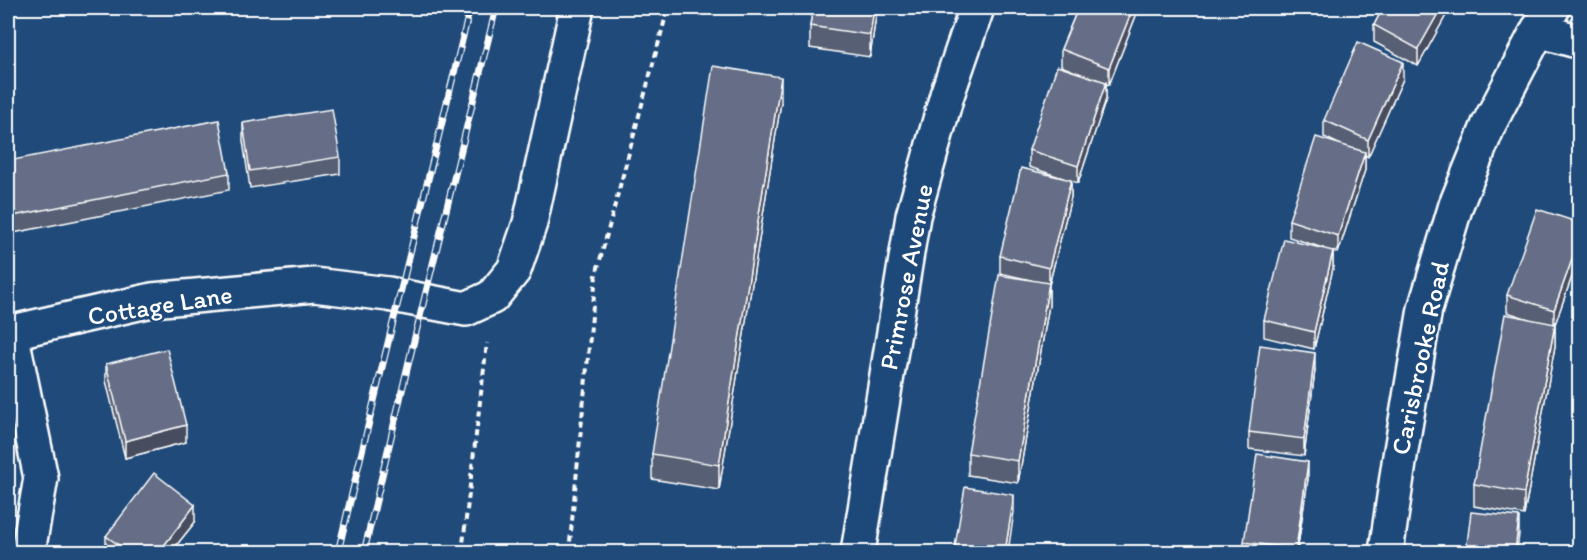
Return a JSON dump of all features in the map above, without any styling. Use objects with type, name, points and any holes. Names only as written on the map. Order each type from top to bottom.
[{"type":"street","points":[[492,297],[514,270],[530,223],[577,8]]},
{"type":"street","name":"Primrose Avenue","points":[[858,552],[913,216],[947,95],[977,8]]},
{"type":"street","points":[[1546,19],[1580,42]]},
{"type":"street","name":"Carisbrooke Road","points":[[1386,552],[1425,309],[1460,195],[1489,124],[1546,19]]},
{"type":"street","name":"Cottage Lane","points":[[9,332],[152,300],[314,285],[388,294],[466,309],[492,297]]},
{"type":"street","points":[[9,332],[41,478],[28,552]]},
{"type":"path","points":[[569,552],[596,275],[668,8]]},
{"type":"path","points":[[462,552],[492,297]]},
{"type":"building","points":[[813,8],[874,8],[870,35],[810,26]]},
{"type":"building","points":[[1078,8],[1133,8],[1109,68],[1061,49]]},
{"type":"building","points":[[1383,8],[1441,8],[1418,49],[1374,25]]},
{"type":"building","points":[[1358,42],[1403,62],[1368,140],[1324,120]]},
{"type":"building","points":[[713,66],[781,77],[719,465],[652,454]]},
{"type":"building","points":[[1057,66],[1106,82],[1078,166],[1029,150]]},
{"type":"building","points":[[332,109],[340,157],[250,171],[243,123]]},
{"type":"building","points":[[219,120],[229,173],[8,217],[8,161]]},
{"type":"building","points":[[1316,137],[1365,152],[1338,236],[1289,220]]},
{"type":"building","points":[[1021,168],[1071,180],[1049,268],[1000,256]]},
{"type":"building","points":[[1537,209],[1580,223],[1580,237],[1554,310],[1507,295]]},
{"type":"building","points":[[1284,239],[1333,251],[1314,332],[1264,320]]},
{"type":"building","points":[[999,275],[1049,283],[1018,461],[968,453]]},
{"type":"building","points":[[1505,314],[1555,324],[1524,493],[1474,484]]},
{"type":"building","points":[[1260,345],[1315,353],[1304,439],[1249,432]]},
{"type":"building","points":[[167,349],[186,425],[125,441],[106,364]]},
{"type":"building","points":[[1257,454],[1308,462],[1296,549],[1244,542]]},
{"type":"building","points":[[154,473],[195,505],[159,552],[129,552],[106,536]]},
{"type":"building","points":[[965,487],[1014,495],[1005,552],[954,552]]},
{"type":"building","points":[[1471,512],[1519,517],[1515,552],[1466,552]]},
{"type":"railway","points":[[338,552],[470,8]]},
{"type":"railway","points":[[364,552],[496,8]]}]
